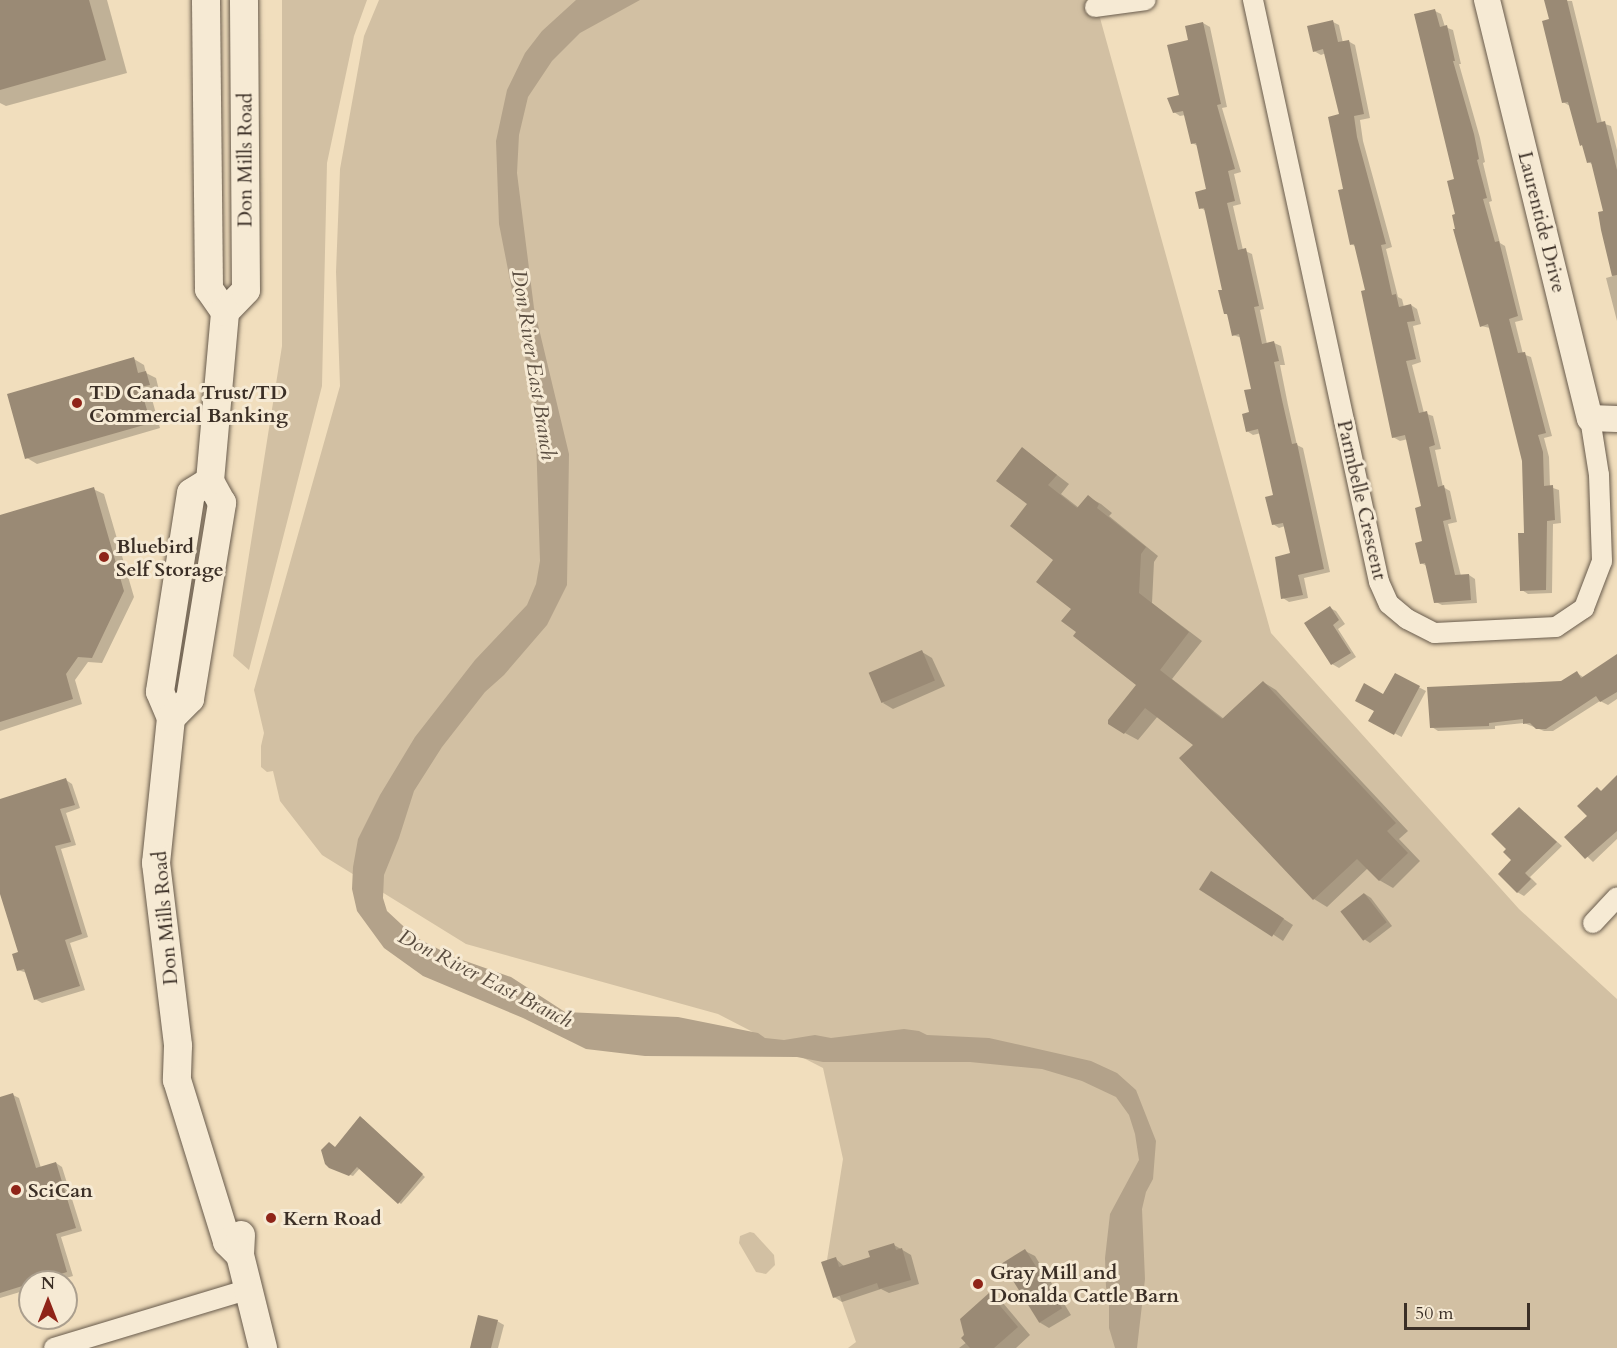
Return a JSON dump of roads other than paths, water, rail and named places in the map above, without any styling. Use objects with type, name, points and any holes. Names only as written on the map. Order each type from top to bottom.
[{"type":"main road","name":"Don Mills Road","points":[[206,0],[209,289],[225,312]]},
{"type":"main road","name":"Don Mills Road","points":[[235,1],[246,290],[225,312],[210,481],[222,503],[190,699],[171,718],[156,863],[178,1046],[177,1080],[227,1242],[240,1255],[263,1348]]},
{"type":"main road","points":[[208,191],[244,191]]},
{"type":"street","points":[[1095,8],[1146,0]]},
{"type":"street","name":"Parmbelle Crescent","points":[[1253,0],[1378,582],[1389,604],[1407,619],[1435,633],[1556,627],[1584,608],[1602,561],[1599,476],[1590,418]]},
{"type":"street","name":"Laurentide Drive","points":[[1487,0],[1590,418]]},
{"type":"street","points":[[1590,418],[1617,419]]},
{"type":"street","points":[[1593,923],[1617,897]]},
{"type":"street","points":[[54,1348],[250,1289]]},
{"type":"water","name":"Don River East Branch","points":[[576,0],[640,0],[580,33],[552,61],[528,97],[519,135],[517,173],[534,308],[569,454],[567,585],[547,625],[504,675],[485,692],[442,747],[414,791],[384,875],[383,898],[387,911],[415,937],[454,957],[511,977],[565,1012],[678,1017],[758,1033],[765,1038],[784,1040],[815,1035],[831,1038],[904,1029],[919,1031],[927,1035],[989,1038],[1091,1061],[1117,1073],[1136,1090],[1156,1141],[1153,1179],[1146,1192],[1142,1209],[1145,1279],[1137,1348],[1115,1348],[1109,1328],[1105,1258],[1110,1214],[1139,1160],[1129,1115],[1116,1097],[1082,1081],[1042,1069],[970,1062],[823,1062],[797,1057],[645,1056],[586,1049],[523,1018],[423,976],[384,948],[357,911],[352,889],[358,839],[380,795],[415,737],[475,660],[527,605],[536,584],[540,561],[535,407],[499,224],[496,141],[507,90],[525,53],[542,31]]},
{"type":"place","name":"TD Canada Trust/TD Commercial Banking","points":[[77,403]]},
{"type":"place","name":"Bluebird Self Storage","points":[[104,557]]},
{"type":"place","name":"SciCan","points":[[16,1190]]},
{"type":"place","name":"Kern Road","points":[[271,1218]]},
{"type":"place","name":"Gray Mill and Donalda Cattle Barn","points":[[978,1284]]}]
